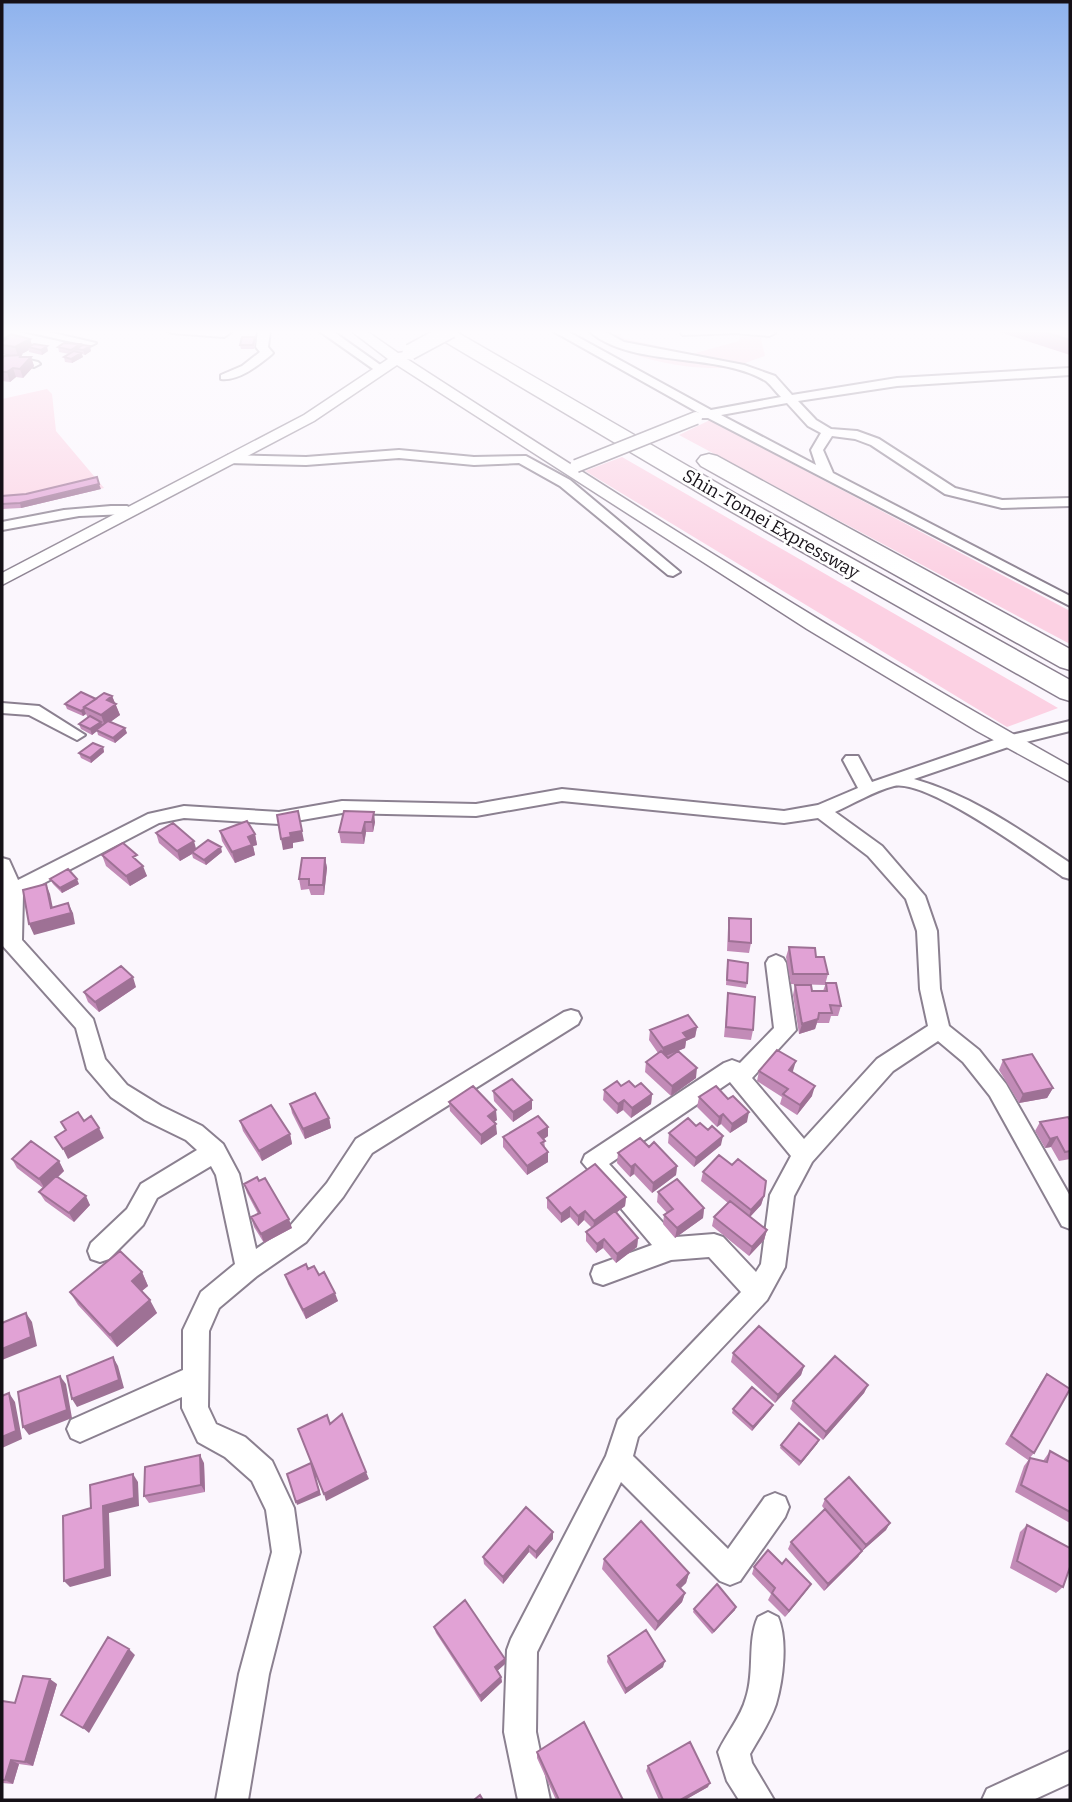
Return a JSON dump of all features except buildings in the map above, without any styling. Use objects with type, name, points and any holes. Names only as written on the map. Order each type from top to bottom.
[{"type":"highway","name":"Shin-Tomei Expressway","points":[[582,414],[727,499],[1070,692]]},
{"type":"highway","name":"Shin-Tomei Expressway","points":[[626,414],[1070,661]]},
{"type":"street","points":[[3,577],[315,414]]},
{"type":"street","points":[[491,414],[845,645],[1070,775]]},
{"type":"street","points":[[549,477],[707,414]]},
{"type":"street","points":[[803,414],[828,432],[857,435],[875,442],[950,491],[1002,504],[1070,502]]},
{"type":"street","points":[[702,415],[827,476],[1070,602]]},
{"type":"street","points":[[827,476],[817,450],[828,432]]},
{"type":"street","points":[[229,459],[306,461],[399,454],[474,461],[521,459],[549,477],[565,483],[673,572]]},
{"type":"street","points":[[2,526],[52,515],[104,509],[127,510]]},
{"type":"street","points":[[2,708],[33,710],[77,735]]},
{"type":"street","points":[[7,892],[154,818],[184,812],[279,818],[342,807],[476,810],[562,795],[785,817],[821,811],[895,779],[1009,741],[1070,726]]},
{"type":"street","points":[[852,761],[867,789]]},
{"type":"street","points":[[895,779],[943,793],[988,817],[1070,872]]},
{"type":"street","points":[[821,811],[875,851],[915,895],[927,931],[930,989],[939,1030],[971,1056],[999,1090],[1070,1218]]},
{"type":"street","points":[[2,866],[7,892],[7,939],[86,1025],[95,1063],[119,1091],[153,1113],[194,1133],[215,1151],[227,1174],[248,1268]]},
{"type":"street","points":[[739,1078],[785,1030],[776,963]]},
{"type":"street","points":[[232,1800],[254,1674],[286,1552],[280,1508],[262,1471],[235,1447],[207,1433],[195,1408],[196,1330],[210,1300],[248,1268],[298,1234],[335,1190],[364,1146],[571,1018]]},
{"type":"street","points":[[534,1800],[520,1732],[522,1650],[618,1460],[627,1429],[758,1292],[773,1267],[782,1195],[804,1155],[885,1065],[939,1030]]},
{"type":"street","points":[[671,1250],[593,1162],[732,1069],[804,1155]]},
{"type":"street","points":[[100,1251],[135,1217],[149,1191],[215,1151]]},
{"type":"street","points":[[603,1274],[671,1250],[714,1245],[758,1292]]},
{"type":"street","points":[[80,1429],[195,1377]]},
{"type":"street","points":[[618,1460],[730,1571],[775,1507]]},
{"type":"street","points":[[758,1800],[737,1770],[734,1752],[761,1703],[768,1656],[768,1627]]},
{"type":"street","points":[[998,1800],[1070,1767]]},
{"type":"shaded area","points":[[2,414],[54,414],[56,431],[104,488],[2,508]]},
{"type":"shaded area","points":[[710,420],[1070,611],[1070,644],[679,435]]},
{"type":"shaded area","points":[[622,457],[1058,708],[1007,727],[585,471]]}]
